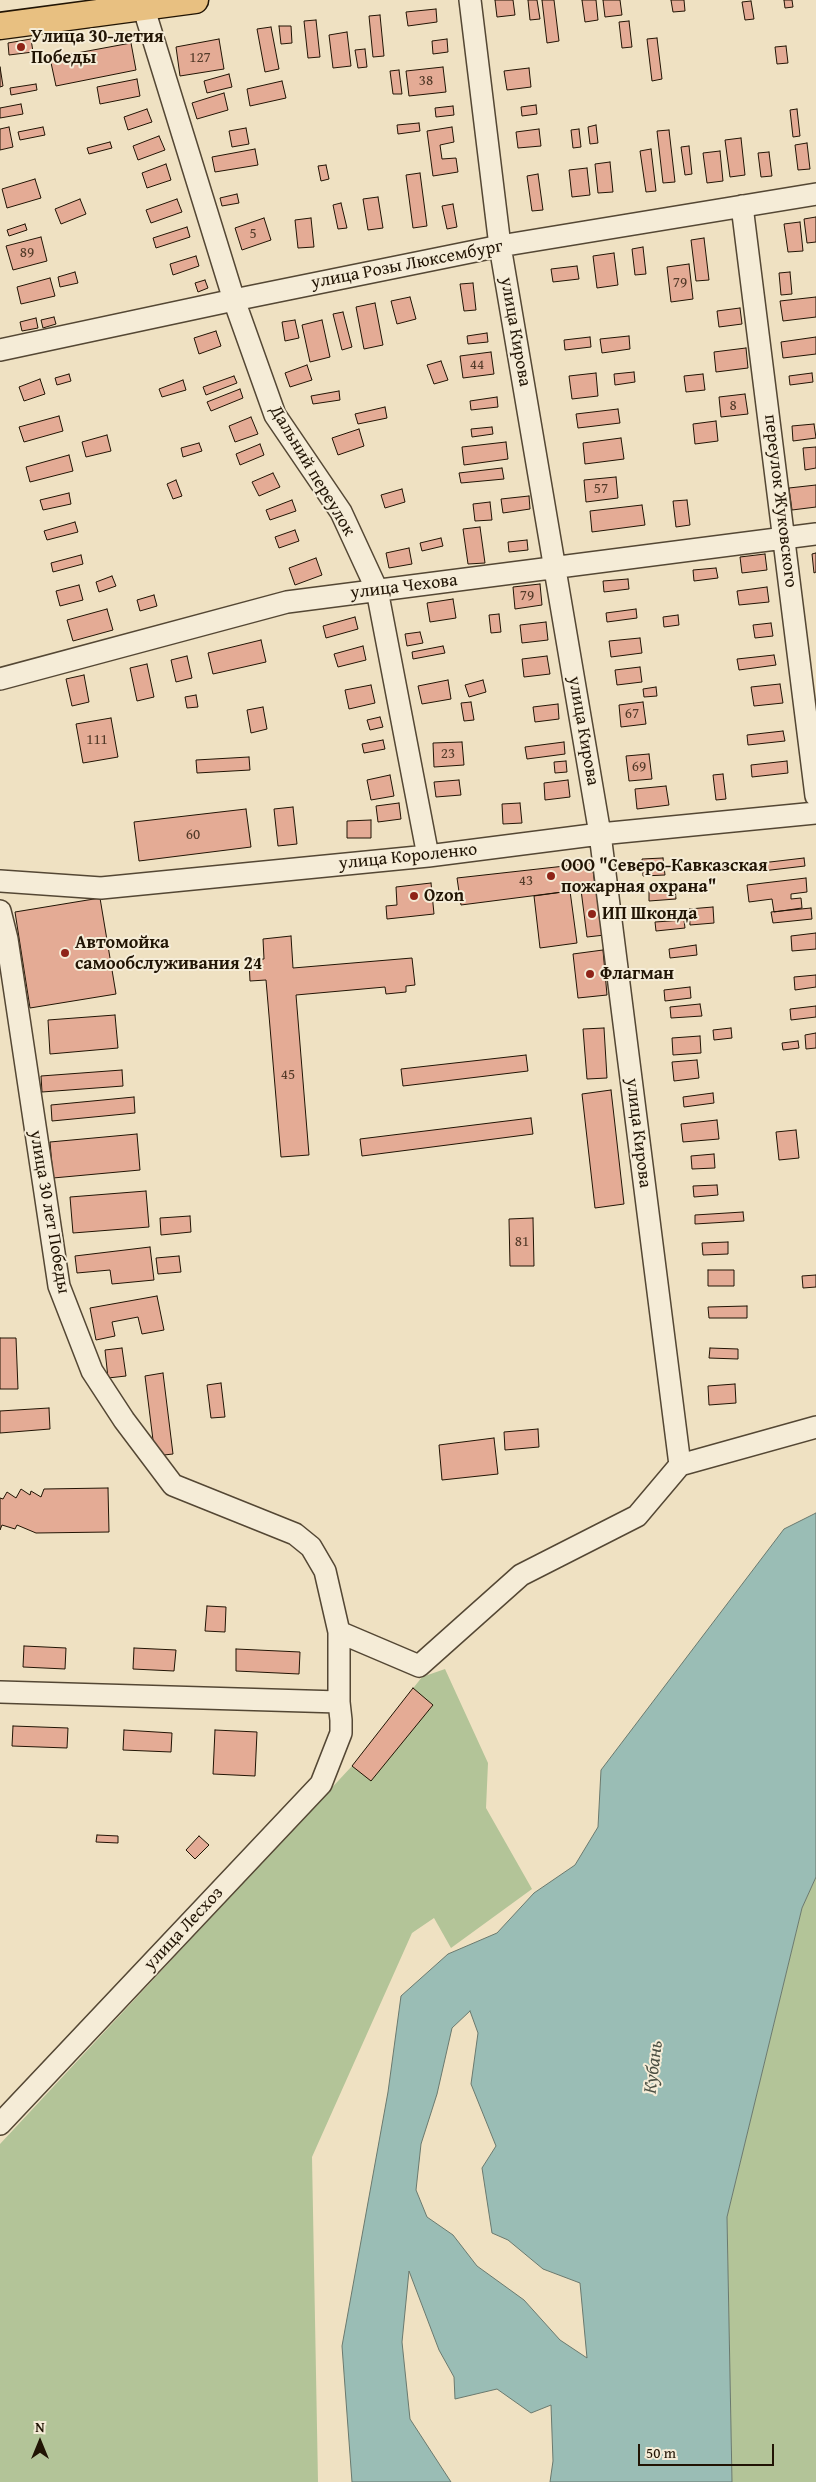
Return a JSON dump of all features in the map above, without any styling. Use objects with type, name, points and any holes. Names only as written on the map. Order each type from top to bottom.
[{"type":"main road","points":[[0,26],[195,0]]},
{"type":"street","name":"улица Кирова","points":[[470,0],[500,246],[600,834],[680,1465]]},
{"type":"street","name":"Дальний переулок","points":[[144,6],[234,300],[275,415],[341,512],[377,590],[428,856]]},
{"type":"street","name":"улица Розы Люксембург","points":[[0,350],[500,246],[816,194]]},
{"type":"street","name":"переулок Жуковского","points":[[742,206],[816,796]]},
{"type":"street","name":"улица Чехова","points":[[0,679],[287,602],[816,534]]},
{"type":"street","name":"улица Короленко","points":[[0,881],[101,888],[428,856],[600,834],[816,813]]},
{"type":"street","name":"улица 30 лет Победы","points":[[0,911],[7,939],[59,1286],[92,1371],[124,1420],[172,1485],[295,1534],[311,1547],[325,1571],[339,1632],[340,1711]]},
{"type":"street","points":[[339,1632],[419,1666],[521,1575],[637,1516],[680,1465],[816,1427]]},
{"type":"street","points":[[0,1692],[340,1711]]},
{"type":"street","name":"улица Лесхоз","points":[[0,2124],[321,1784],[341,1733],[340,1711]]},
{"type":"green space","points":[[445,1669],[488,1763],[486,1808],[532,1889],[451,1948],[434,1918],[412,1933],[312,2157],[318,2482],[0,2482],[0,2144],[352,1766],[422,1677]]},
{"type":"green space","points":[[816,1877],[816,2482],[732,2482],[727,2217],[802,1908]]},
{"type":"water","name":"Кубань","points":[[816,1513],[816,1877],[802,1908],[727,2217],[732,2482],[550,2482],[553,2461],[551,2405],[531,2413],[497,2389],[455,2399],[454,2377],[439,2350],[409,2271],[402,2342],[410,2419],[451,2482],[352,2482],[342,2346],[388,2092],[401,1996],[448,1954],[497,1933],[534,1893],[575,1865],[598,1827],[601,1770],[784,1529]],"holes":[[[470,2011],[478,2033],[471,2084],[496,2146],[482,2168],[492,2233],[508,2240],[543,2269],[580,2283],[587,2358],[560,2340],[524,2300],[477,2266],[453,2235],[427,2217],[416,2190],[421,2144],[437,2094],[452,2028]]]},
{"type":"building","points":[[495,0],[513,0],[515,15],[497,17]]},
{"type":"building","points":[[528,0],[537,0],[540,19],[530,20]]},
{"type":"building","points":[[542,0],[554,0],[559,41],[547,43]]},
{"type":"building","points":[[582,0],[596,0],[598,20],[585,22]]},
{"type":"building","points":[[603,0],[620,0],[622,15],[605,17]]},
{"type":"building","points":[[671,0],[684,0],[685,11],[673,12]]},
{"type":"building","points":[[784,0],[792,0],[793,7],[785,8]]},
{"type":"building","points":[[751,1],[754,19],[745,20],[742,2]]},
{"type":"building","points":[[436,9],[437,22],[408,26],[406,12]]},
{"type":"building","points":[[380,15],[384,56],[373,57],[369,16]]},
{"type":"building","points":[[316,20],[320,57],[308,58],[304,21]]},
{"type":"building","points":[[629,21],[632,47],[622,48],[619,22]]},
{"type":"building","points":[[279,26],[291,26],[292,43],[281,44]]},
{"type":"building","points":[[271,27],[279,69],[265,72],[257,29]]},
{"type":"building","points":[[347,32],[351,66],[333,68],[329,35]]},
{"type":"building","points":[[657,38],[662,79],[652,81],[647,39]]},
{"type":"building","points":[[31,39],[33,52],[9,55],[8,43]]},
{"type":"building","points":[[219,39],[224,69],[180,76],[176,47]]},
{"type":"building","points":[[447,39],[448,52],[433,54],[432,41]]},
{"type":"building","points":[[131,43],[136,70],[56,86],[50,58]]},
{"type":"building","points":[[786,46],[788,63],[777,64],[775,47]]},
{"type":"building","points":[[365,49],[367,67],[358,68],[355,50]]},
{"type":"building","points":[[0,67],[3,86],[0,87]]},
{"type":"building","points":[[443,67],[446,92],[409,96],[406,71]]},
{"type":"building","points":[[529,68],[531,87],[507,90],[504,71]]},
{"type":"building","points":[[399,70],[402,94],[393,94],[390,71]]},
{"type":"building","points":[[229,74],[232,87],[207,93],[204,81]]},
{"type":"building","points":[[137,79],[140,96],[100,104],[97,87]]},
{"type":"building","points":[[282,81],[286,98],[250,106],[247,89]]},
{"type":"building","points":[[36,84],[37,90],[11,95],[10,88]]},
{"type":"building","points":[[224,93],[228,110],[197,119],[192,103]]},
{"type":"building","points":[[21,104],[23,114],[0,118],[0,108]]},
{"type":"building","points":[[536,105],[537,114],[522,116],[521,107]]},
{"type":"building","points":[[453,106],[454,115],[436,117],[435,108]]},
{"type":"building","points":[[147,109],[152,122],[128,130],[124,117]]},
{"type":"building","points":[[797,109],[800,136],[793,137],[790,110]]},
{"type":"building","points":[[419,123],[420,131],[398,134],[397,125]]},
{"type":"building","points":[[596,125],[598,143],[590,144],[588,127]]},
{"type":"building","points":[[9,127],[13,147],[0,150],[0,129]]},
{"type":"building","points":[[43,127],[45,135],[20,140],[18,132]]},
{"type":"building","points":[[452,127],[454,142],[440,145],[442,159],[456,158],[458,172],[433,176],[427,131]]},
{"type":"building","points":[[246,128],[249,144],[232,147],[229,131]]},
{"type":"building","points":[[539,129],[541,146],[518,148],[516,132]]},
{"type":"building","points":[[579,129],[581,147],[573,148],[571,130]]},
{"type":"building","points":[[669,130],[675,182],[663,183],[657,131]]},
{"type":"building","points":[[159,136],[165,150],[138,160],[133,146]]},
{"type":"building","points":[[741,138],[745,175],[730,177],[725,140]]},
{"type":"building","points":[[110,142],[112,148],[89,154],[87,148]]},
{"type":"building","points":[[807,143],[810,169],[798,170],[795,145]]},
{"type":"building","points":[[689,146],[692,174],[685,175],[681,147]]},
{"type":"building","points":[[255,149],[258,165],[215,172],[212,157]]},
{"type":"building","points":[[651,149],[656,191],[646,192],[640,151]]},
{"type":"building","points":[[720,151],[723,181],[707,183],[703,153]]},
{"type":"building","points":[[769,152],[772,176],[761,177],[758,153]]},
{"type":"building","points":[[610,162],[613,192],[598,193],[595,164]]},
{"type":"building","points":[[166,164],[171,180],[147,188],[142,173]]},
{"type":"building","points":[[326,165],[329,179],[321,181],[318,166]]},
{"type":"building","points":[[587,168],[590,195],[572,197],[569,170]]},
{"type":"building","points":[[420,173],[427,226],[413,228],[406,175]]},
{"type":"building","points":[[538,174],[543,210],[532,211],[527,176]]},
{"type":"building","points":[[35,179],[41,198],[7,208],[2,189]]},
{"type":"building","points":[[237,194],[239,203],[222,206],[220,198]]},
{"type":"building","points":[[378,197],[383,228],[368,230],[363,199]]},
{"type":"building","points":[[80,199],[86,214],[61,224],[55,209]]},
{"type":"building","points":[[177,199],[182,212],[151,223],[146,210]]},
{"type":"building","points":[[341,203],[347,228],[338,229],[333,205]]},
{"type":"building","points":[[453,204],[457,227],[447,229],[442,206]]},
{"type":"building","points":[[816,217],[816,242],[807,243],[804,219]]},
{"type":"building","points":[[264,218],[271,240],[242,250],[235,228]]},
{"type":"building","points":[[311,218],[314,247],[298,248],[295,220]]},
{"type":"building","points":[[800,222],[803,251],[788,252],[784,224]]},
{"type":"building","points":[[25,224],[27,230],[9,236],[7,230]]},
{"type":"building","points":[[187,227],[190,237],[156,248],[153,238]]},
{"type":"building","points":[[41,237],[47,261],[13,270],[6,246]]},
{"type":"building","points":[[704,238],[709,280],[696,281],[691,240]]},
{"type":"building","points":[[643,247],[646,274],[635,275],[632,249]]},
{"type":"building","points":[[614,253],[618,285],[597,288],[593,256]]},
{"type":"building","points":[[196,256],[199,266],[173,275],[170,264]]},
{"type":"building","points":[[689,264],[693,299],[671,302],[667,267]]},
{"type":"building","points":[[577,266],[579,279],[553,282],[551,269]]},
{"type":"building","points":[[75,272],[78,283],[60,287],[58,277]]},
{"type":"building","points":[[790,272],[792,294],[781,295],[779,273]]},
{"type":"building","points":[[50,278],[55,296],[21,304],[17,287]]},
{"type":"building","points":[[205,280],[208,288],[198,292],[195,283]]},
{"type":"building","points":[[473,283],[476,310],[464,311],[460,284]]},
{"type":"building","points":[[410,297],[416,319],[397,324],[391,301]]},
{"type":"building","points":[[816,297],[816,317],[783,321],[780,301]]},
{"type":"building","points":[[375,303],[383,345],[364,349],[356,307]]},
{"type":"building","points":[[740,308],[742,324],[719,327],[717,311]]},
{"type":"building","points":[[343,312],[352,347],[342,350],[333,314]]},
{"type":"building","points":[[54,317],[56,324],[43,328],[41,320]]},
{"type":"building","points":[[36,318],[38,328],[22,331],[20,322]]},
{"type":"building","points":[[295,320],[299,338],[285,341],[282,322]]},
{"type":"building","points":[[322,320],[330,357],[310,362],[302,325]]},
{"type":"building","points":[[216,331],[221,346],[199,354],[194,338]]},
{"type":"building","points":[[487,333],[488,342],[468,344],[467,336]]},
{"type":"building","points":[[629,336],[630,349],[602,353],[600,339]]},
{"type":"building","points":[[590,337],[591,347],[565,350],[564,340]]},
{"type":"building","points":[[816,337],[816,354],[783,358],[781,342]]},
{"type":"building","points":[[746,348],[748,368],[716,372],[714,352]]},
{"type":"building","points":[[491,352],[494,374],[463,378],[460,356]]},
{"type":"building","points":[[441,361],[448,380],[434,384],[427,365]]},
{"type":"building","points":[[307,365],[312,380],[290,387],[285,373]]},
{"type":"building","points":[[634,372],[635,382],[615,385],[614,374]]},
{"type":"building","points":[[596,373],[598,396],[572,399],[569,376]]},
{"type":"building","points":[[812,373],[813,382],[790,385],[789,376]]},
{"type":"building","points":[[69,374],[71,381],[57,385],[55,378]]},
{"type":"building","points":[[703,374],[705,390],[686,392],[684,376]]},
{"type":"building","points":[[234,376],[237,383],[206,395],[203,387]]},
{"type":"building","points":[[40,379],[45,394],[24,401],[19,387]]},
{"type":"building","points":[[183,380],[186,390],[162,397],[159,389]]},
{"type":"building","points":[[240,389],[243,398],[211,411],[207,402]]},
{"type":"building","points":[[339,391],[340,400],[313,404],[311,396]]},
{"type":"building","points":[[745,394],[748,414],[721,417],[719,397]]},
{"type":"building","points":[[497,397],[498,407],[471,410],[470,401]]},
{"type":"building","points":[[385,407],[387,418],[358,424],[355,414]]},
{"type":"building","points":[[618,409],[620,423],[578,428],[576,414]]},
{"type":"building","points":[[59,416],[63,431],[24,442],[19,427]]},
{"type":"building","points":[[251,417],[258,434],[235,442],[229,426]]},
{"type":"building","points":[[716,421],[718,441],[695,444],[693,424]]},
{"type":"building","points":[[814,424],[816,438],[793,441],[792,426]]},
{"type":"building","points":[[492,427],[493,434],[472,437],[471,429]]},
{"type":"building","points":[[359,429],[364,446],[338,455],[332,438]]},
{"type":"building","points":[[107,435],[111,451],[86,457],[82,442]]},
{"type":"building","points":[[621,438],[624,459],[585,464],[583,443]]},
{"type":"building","points":[[506,442],[508,459],[464,465],[462,447]]},
{"type":"building","points":[[199,443],[202,451],[183,457],[181,448]]},
{"type":"building","points":[[260,444],[264,455],[240,465],[236,454]]},
{"type":"building","points":[[816,447],[816,468],[805,470],[803,448]]},
{"type":"building","points":[[69,455],[73,471],[30,482],[26,467]]},
{"type":"building","points":[[502,468],[504,479],[461,483],[459,473]]},
{"type":"building","points":[[273,473],[280,487],[259,496],[252,482]]},
{"type":"building","points":[[616,477],[618,498],[586,502],[584,480]]},
{"type":"building","points":[[176,480],[182,496],[173,499],[167,484]]},
{"type":"building","points":[[816,485],[816,507],[792,510],[789,488]]},
{"type":"building","points":[[402,489],[405,502],[385,508],[381,495]]},
{"type":"building","points":[[69,493],[71,504],[43,510],[40,500]]},
{"type":"building","points":[[529,496],[530,509],[503,513],[501,499]]},
{"type":"building","points":[[292,500],[296,511],[270,520],[266,510]]},
{"type":"building","points":[[687,500],[690,525],[676,527],[673,501]]},
{"type":"building","points":[[490,502],[492,520],[475,521],[473,504]]},
{"type":"building","points":[[642,505],[645,525],[592,532],[590,511]]},
{"type":"building","points":[[75,522],[78,532],[47,540],[44,531]]},
{"type":"building","points":[[480,527],[485,563],[468,564],[463,529]]},
{"type":"building","points":[[295,530],[299,541],[279,548],[275,537]]},
{"type":"building","points":[[441,538],[443,546],[422,551],[420,543]]},
{"type":"building","points":[[527,540],[528,550],[509,552],[508,542]]},
{"type":"building","points":[[409,548],[412,564],[389,568],[386,553]]},
{"type":"building","points":[[816,553],[816,572],[814,573],[812,554]]},
{"type":"building","points":[[765,554],[767,570],[742,573],[740,557]]},
{"type":"building","points":[[81,555],[83,564],[53,572],[51,563]]},
{"type":"building","points":[[316,558],[322,575],[295,585],[289,568]]},
{"type":"building","points":[[716,568],[718,578],[694,581],[693,570]]},
{"type":"building","points":[[112,576],[116,586],[99,592],[96,582]]},
{"type":"building","points":[[628,579],[629,589],[604,592],[603,581]]},
{"type":"building","points":[[540,584],[542,605],[515,609],[513,587]]},
{"type":"building","points":[[79,585],[83,600],[60,606],[56,591]]},
{"type":"building","points":[[767,587],[769,602],[739,605],[737,591]]},
{"type":"building","points":[[154,595],[157,606],[140,611],[137,600]]},
{"type":"building","points":[[453,599],[456,618],[430,622],[427,603]]},
{"type":"building","points":[[107,609],[113,630],[73,641],[67,620]]},
{"type":"building","points":[[636,609],[637,618],[607,622],[606,613]]},
{"type":"building","points":[[499,614],[501,632],[491,633],[489,615]]},
{"type":"building","points":[[678,615],[679,625],[664,627],[663,617]]},
{"type":"building","points":[[355,617],[358,629],[326,638],[323,626]]},
{"type":"building","points":[[546,622],[548,640],[522,643],[520,625]]},
{"type":"building","points":[[771,623],[773,636],[755,638],[753,625]]},
{"type":"building","points":[[420,632],[423,643],[407,646],[405,634]]},
{"type":"building","points":[[640,638],[642,653],[611,657],[609,641]]},
{"type":"building","points":[[261,640],[266,662],[213,674],[208,653]]},
{"type":"building","points":[[363,646],[366,660],[338,667],[334,654]]},
{"type":"building","points":[[443,646],[445,653],[413,659],[412,652]]},
{"type":"building","points":[[774,655],[776,665],[739,670],[737,659]]},
{"type":"building","points":[[187,656],[192,678],[176,682],[171,660]]},
{"type":"building","points":[[547,656],[550,674],[524,677],[522,659]]},
{"type":"building","points":[[147,664],[154,697],[137,701],[130,668]]},
{"type":"building","points":[[640,667],[642,682],[617,685],[615,670]]},
{"type":"building","points":[[84,675],[89,702],[72,706],[66,679]]},
{"type":"building","points":[[448,680],[451,699],[422,704],[418,686]]},
{"type":"building","points":[[483,680],[486,692],[469,697],[465,685]]},
{"type":"building","points":[[780,684],[783,703],[754,706],[751,687]]},
{"type":"building","points":[[371,685],[375,703],[349,709],[345,690]]},
{"type":"building","points":[[656,687],[657,696],[644,697],[643,689]]},
{"type":"building","points":[[196,695],[198,707],[187,708],[185,697]]},
{"type":"building","points":[[471,702],[474,720],[464,721],[461,703]]},
{"type":"building","points":[[643,702],[646,724],[621,727],[619,705]]},
{"type":"building","points":[[558,704],[559,719],[535,722],[533,707]]},
{"type":"building","points":[[263,707],[267,729],[251,733],[247,710]]},
{"type":"building","points":[[380,717],[383,727],[370,730],[367,720]]},
{"type":"building","points":[[111,718],[118,757],[83,763],[76,724]]},
{"type":"building","points":[[783,731],[785,741],[748,745],[747,735]]},
{"type":"building","points":[[383,740],[385,749],[364,753],[362,744]]},
{"type":"building","points":[[462,742],[464,765],[434,767],[433,743]]},
{"type":"building","points":[[564,742],[565,754],[527,759],[525,747]]},
{"type":"building","points":[[649,754],[652,779],[629,781],[626,756]]},
{"type":"building","points":[[249,757],[250,770],[197,773],[196,760]]},
{"type":"building","points":[[566,761],[567,772],[555,773],[554,762]]},
{"type":"building","points":[[787,761],[788,773],[752,777],[751,765]]},
{"type":"building","points":[[723,774],[726,799],[716,800],[713,775]]},
{"type":"building","points":[[390,775],[394,796],[371,800],[367,780]]},
{"type":"building","points":[[459,780],[461,795],[436,797],[434,782]]},
{"type":"building","points":[[568,780],[570,797],[545,800],[544,783]]},
{"type":"building","points":[[666,786],[669,805],[637,809],[635,789]]},
{"type":"building","points":[[399,803],[401,819],[378,822],[376,806]]},
{"type":"building","points":[[520,803],[522,823],[503,824],[502,804]]},
{"type":"building","points":[[293,807],[297,844],[278,846],[274,809]]},
{"type":"building","points":[[246,809],[251,847],[139,861],[134,822]]},
{"type":"building","points":[[371,820],[371,838],[347,838],[347,821]]},
{"type":"building","points":[[663,858],[665,875],[643,876],[642,859]]},
{"type":"building","points":[[804,858],[805,866],[754,872],[753,864]]},
{"type":"building","points":[[592,863],[595,885],[581,890],[572,888],[570,891],[461,905],[457,878]]},
{"type":"building","points":[[806,878],[807,892],[791,894],[791,899],[801,898],[802,908],[774,912],[772,899],[749,902],[747,885]]},
{"type":"building","name":"Ozon","points":[[431,883],[434,914],[387,919],[386,906],[397,905],[396,887]]},
{"type":"building","points":[[595,885],[605,935],[587,937],[581,890]]},
{"type":"building","points":[[675,888],[676,899],[649,901],[649,890]]},
{"type":"building","points":[[570,891],[577,943],[540,948],[534,896]]},
{"type":"building","name":"Автомойка самообслуживания 24","points":[[100,898],[116,994],[30,1008],[15,912]]},
{"type":"building","points":[[713,907],[714,923],[690,925],[689,909]]},
{"type":"building","points":[[811,908],[812,919],[773,923],[771,912]]},
{"type":"building","points":[[684,920],[685,928],[656,931],[655,922]]},
{"type":"building","points":[[816,933],[816,949],[792,951],[791,936]]},
{"type":"building","points":[[291,936],[293,968],[412,958],[415,985],[406,986],[406,992],[386,994],[385,987],[296,995],[309,1155],[281,1157],[266,980],[250,981],[249,960],[264,959],[263,939]]},
{"type":"building","points":[[696,945],[697,955],[670,958],[669,949]]},
{"type":"building","points":[[603,950],[607,995],[578,998],[573,954]]},
{"type":"building","points":[[816,975],[816,987],[795,990],[794,977]]},
{"type":"building","points":[[690,987],[691,998],[665,1001],[664,990]]},
{"type":"building","points":[[700,1004],[702,1016],[671,1018],[670,1007]]},
{"type":"building","points":[[816,1006],[816,1017],[791,1020],[790,1009]]},
{"type":"building","points":[[115,1015],[118,1048],[50,1054],[48,1020]]},
{"type":"building","points":[[604,1028],[607,1078],[587,1079],[583,1029]]},
{"type":"building","points":[[731,1028],[732,1038],[714,1040],[713,1030]]},
{"type":"building","points":[[816,1033],[816,1048],[806,1049],[805,1035]]},
{"type":"building","points":[[700,1036],[701,1053],[673,1055],[672,1038]]},
{"type":"building","points":[[798,1041],[799,1048],[783,1050],[782,1043]]},
{"type":"building","points":[[526,1055],[528,1071],[403,1086],[401,1069]]},
{"type":"building","points":[[697,1060],[699,1078],[674,1081],[672,1062]]},
{"type":"building","points":[[122,1070],[123,1086],[42,1092],[41,1076]]},
{"type":"building","points":[[611,1090],[624,1204],[595,1208],[582,1094]]},
{"type":"building","points":[[713,1093],[714,1103],[684,1107],[683,1097]]},
{"type":"building","points":[[134,1097],[135,1113],[52,1121],[51,1105]]},
{"type":"building","points":[[531,1118],[533,1134],[362,1156],[360,1139]]},
{"type":"building","points":[[717,1120],[719,1139],[683,1142],[681,1124]]},
{"type":"building","points":[[796,1130],[799,1158],[779,1160],[776,1132]]},
{"type":"building","points":[[137,1134],[140,1170],[53,1178],[50,1142]]},
{"type":"building","points":[[714,1154],[715,1168],[692,1169],[691,1156]]},
{"type":"building","points":[[717,1185],[718,1195],[694,1197],[693,1186]]},
{"type":"building","points":[[146,1191],[149,1227],[73,1233],[70,1197]]},
{"type":"building","points":[[743,1212],[744,1221],[695,1224],[695,1215]]},
{"type":"building","points":[[190,1216],[191,1232],[161,1235],[160,1218]]},
{"type":"building","points":[[533,1218],[534,1266],[510,1266],[509,1219]]},
{"type":"building","points":[[728,1242],[728,1254],[703,1255],[702,1243]]},
{"type":"building","points":[[150,1247],[154,1280],[112,1284],[110,1270],[77,1273],[75,1256]]},
{"type":"building","points":[[179,1256],[181,1272],[158,1274],[156,1258]]},
{"type":"building","points":[[708,1270],[734,1270],[734,1286],[708,1286]]},
{"type":"building","points":[[816,1275],[816,1287],[803,1288],[802,1276]]},
{"type":"building","points":[[157,1296],[164,1330],[142,1334],[138,1317],[112,1322],[115,1336],[96,1340],[90,1308]]},
{"type":"building","points":[[747,1306],[747,1318],[709,1318],[708,1307]]},
{"type":"building","points":[[0,1338],[16,1338],[18,1389],[0,1389]]},
{"type":"building","points":[[122,1348],[126,1376],[108,1378],[105,1350]]},
{"type":"building","points":[[710,1348],[738,1349],[738,1359],[709,1358]]},
{"type":"building","points":[[163,1373],[173,1454],[155,1456],[145,1376]]},
{"type":"building","points":[[221,1383],[225,1417],[211,1418],[207,1385]]},
{"type":"building","points":[[735,1384],[736,1403],[709,1405],[708,1386]]},
{"type":"building","points":[[49,1408],[50,1429],[0,1433],[0,1411]]},
{"type":"building","points":[[538,1429],[539,1447],[505,1450],[504,1432]]},
{"type":"building","points":[[494,1438],[498,1474],[442,1480],[439,1445]]},
{"type":"building","points":[[108,1488],[109,1532],[36,1533],[17,1525],[15,1529],[2,1525],[0,1530],[0,1498],[3,1499],[7,1492],[16,1498],[21,1489],[30,1495],[31,1491],[41,1497],[44,1489]]},
{"type":"building","points":[[207,1606],[226,1607],[225,1632],[205,1631]]},
{"type":"building","points":[[24,1646],[66,1648],[65,1669],[23,1667]]},
{"type":"building","points":[[134,1648],[176,1650],[174,1671],[133,1669]]},
{"type":"building","points":[[236,1649],[300,1652],[299,1674],[236,1671]]},
{"type":"building","points":[[413,1688],[433,1705],[371,1781],[352,1766]]},
{"type":"building","points":[[13,1726],[68,1728],[67,1748],[12,1746]]},
{"type":"building","points":[[124,1730],[172,1733],[171,1752],[123,1750]]},
{"type":"building","points":[[215,1730],[257,1732],[255,1776],[213,1774]]},
{"type":"building","points":[[97,1835],[118,1836],[118,1843],[96,1842]]},
{"type":"building","points":[[199,1836],[209,1845],[195,1859],[186,1850]]},
{"type":"place","name":"Улица 30-летия Победы","points":[[21,47]]},
{"type":"place","name":"ООО \"Северо-Кавказская пожарная охрана\"","points":[[551,876]]},
{"type":"place","name":"Ozon","points":[[414,896]]},
{"type":"place","name":"ИП Шконда","points":[[592,914]]},
{"type":"place","name":"Автомойка самообслуживания 24","points":[[65,953]]},
{"type":"place","name":"Флагман","points":[[590,974]]}]
